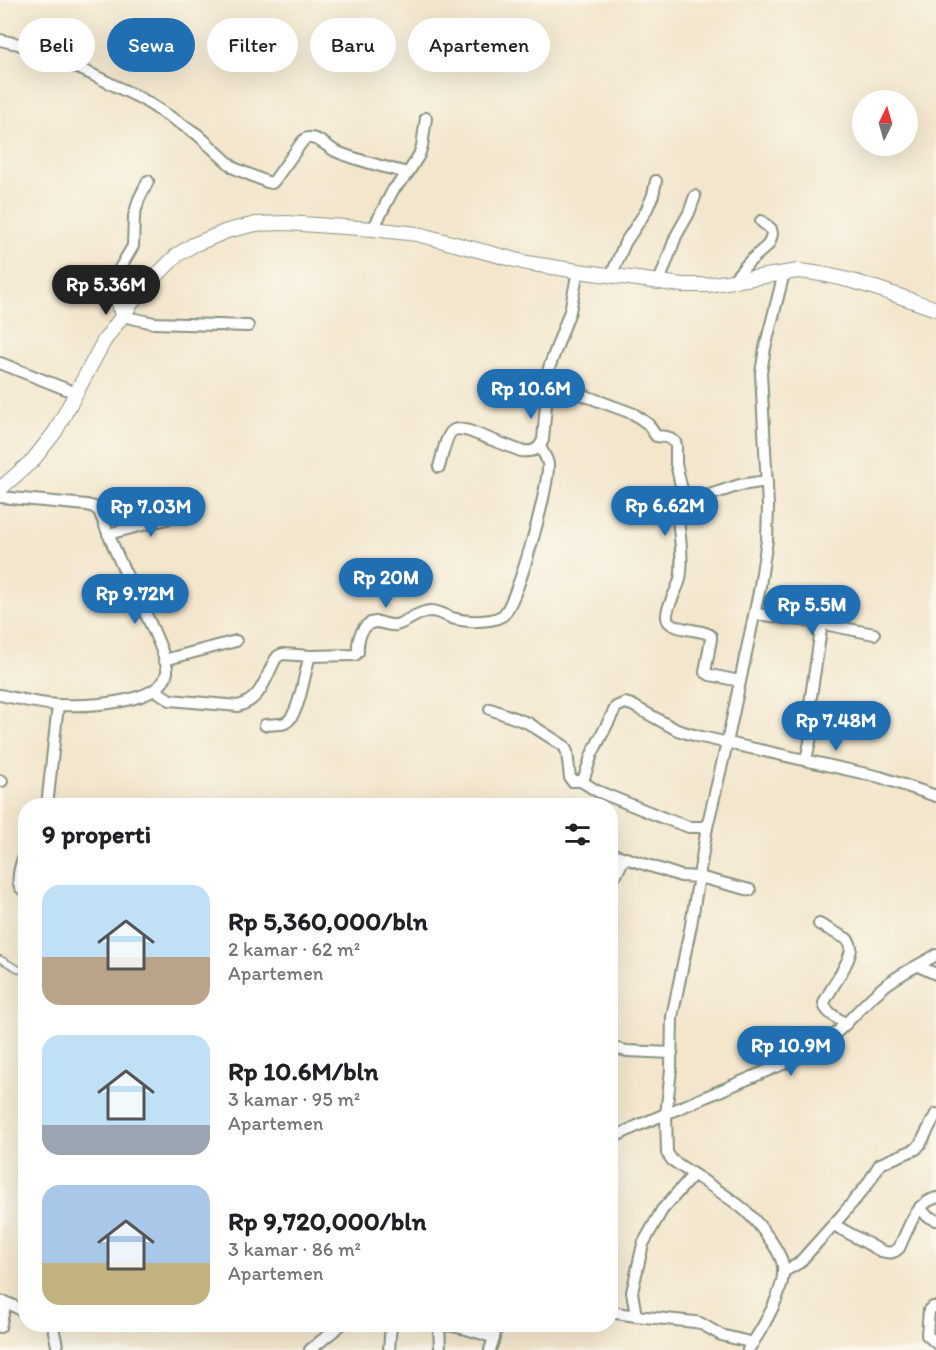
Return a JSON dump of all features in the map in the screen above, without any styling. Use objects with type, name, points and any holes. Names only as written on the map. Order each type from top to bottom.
[{"type":"street","points":[[0,40],[36,50],[142,99],[196,134],[234,168],[267,182],[274,181],[302,142],[309,138],[377,165],[408,173]]},
{"type":"street","points":[[373,229],[393,190],[408,173],[419,155],[426,118]]},
{"type":"street","points":[[122,316],[117,303],[120,268],[134,246],[134,216],[148,181]]},
{"type":"street","points":[[611,276],[625,243],[646,211],[656,181]]},
{"type":"street","points":[[659,282],[694,196]]},
{"type":"street","points":[[733,280],[771,241],[771,229],[761,221]]},
{"type":"street","points":[[0,489],[33,460],[55,432],[104,341],[139,293],[177,255],[193,245],[226,231],[256,224],[287,223],[417,234],[527,263],[682,285],[707,285],[798,271],[809,272],[853,282],[936,309]]},
{"type":"street","points":[[439,467],[448,434],[454,430],[469,430],[521,451],[529,452],[540,447],[543,440],[550,363],[570,311],[578,272]]},
{"type":"street","points":[[618,1313],[700,1323],[721,1335],[751,1346],[770,1315],[783,1272],[779,1253],[772,1241],[743,1208],[672,1160],[667,1153],[666,1115],[672,1053],[673,1010],[707,827],[755,614],[767,540],[768,506],[761,373],[784,273]]},
{"type":"street","points":[[122,316],[154,322],[248,326]]},
{"type":"street","points":[[0,363],[76,393]]},
{"type":"street","points":[[548,382],[634,414],[648,424],[656,436],[667,437],[675,442],[676,464],[685,503]]},
{"type":"street","points":[[154,690],[170,700],[238,706],[255,697],[278,656],[283,654],[355,655],[358,652],[359,634],[373,622],[397,624],[431,611],[465,621],[488,621],[500,618],[508,609],[530,550],[545,491],[548,464],[540,447]]},
{"type":"street","points":[[740,681],[706,673],[711,636],[670,624],[667,621],[668,609],[680,579],[678,510],[679,506],[685,503],[740,485],[767,481]]},
{"type":"street","points":[[0,497],[87,505],[99,511],[167,667],[167,674],[154,690],[132,700],[58,705],[0,695]]},
{"type":"street","points":[[108,534],[186,514]]},
{"type":"street","points":[[755,614],[822,623],[874,634]]},
{"type":"street","points":[[806,760],[811,737],[810,703],[822,623]]},
{"type":"street","points":[[164,660],[236,641]]},
{"type":"street","points":[[265,725],[284,723],[291,719],[297,709],[310,656]]},
{"type":"street","points":[[581,781],[616,707],[625,703],[677,730],[880,777],[936,796]]},
{"type":"street","points":[[49,798],[58,705]]},
{"type":"street","points":[[490,709],[528,723],[564,746],[572,781],[581,781],[614,798]]},
{"type":"street","points":[[618,800],[689,827],[707,827]]},
{"type":"street","points":[[618,856],[681,876],[699,877],[750,890]]},
{"type":"street","points":[[618,871],[624,858]]},
{"type":"street","points":[[819,924],[848,939],[850,944],[848,958],[824,1003],[827,1011],[846,1024]]},
{"type":"street","points":[[618,1134],[824,1045],[893,979],[936,955]]},
{"type":"street","points":[[918,966],[936,974]]},
{"type":"street","points":[[618,1049],[672,1053]]},
{"type":"street","points":[[783,1272],[799,1263],[834,1225],[867,1185],[883,1161],[916,1149],[936,1114]]},
{"type":"street","points":[[636,1316],[632,1292],[643,1244],[662,1210],[693,1175]]},
{"type":"street","points":[[834,1225],[881,1251],[895,1252],[920,1207],[926,1201],[936,1198]]},
{"type":"street","points":[[920,1207],[927,1216],[936,1221]]},
{"type":"street","points":[[0,1327],[3,1302],[18,1309]]},
{"type":"street","points":[[936,1307],[929,1310],[927,1332],[928,1337],[936,1343]]},
{"type":"street","points":[[55,1332],[58,1350]]},
{"type":"street","points":[[310,1350],[332,1332]]},
{"type":"street","points":[[389,1350],[390,1332]]},
{"type":"street","points":[[440,1332],[440,1350]]},
{"type":"street","points":[[478,1332],[494,1338]]},
{"type":"street","points":[[490,1350],[495,1332]]},
{"type":"lane","points":[[0,959],[18,969]]}]
